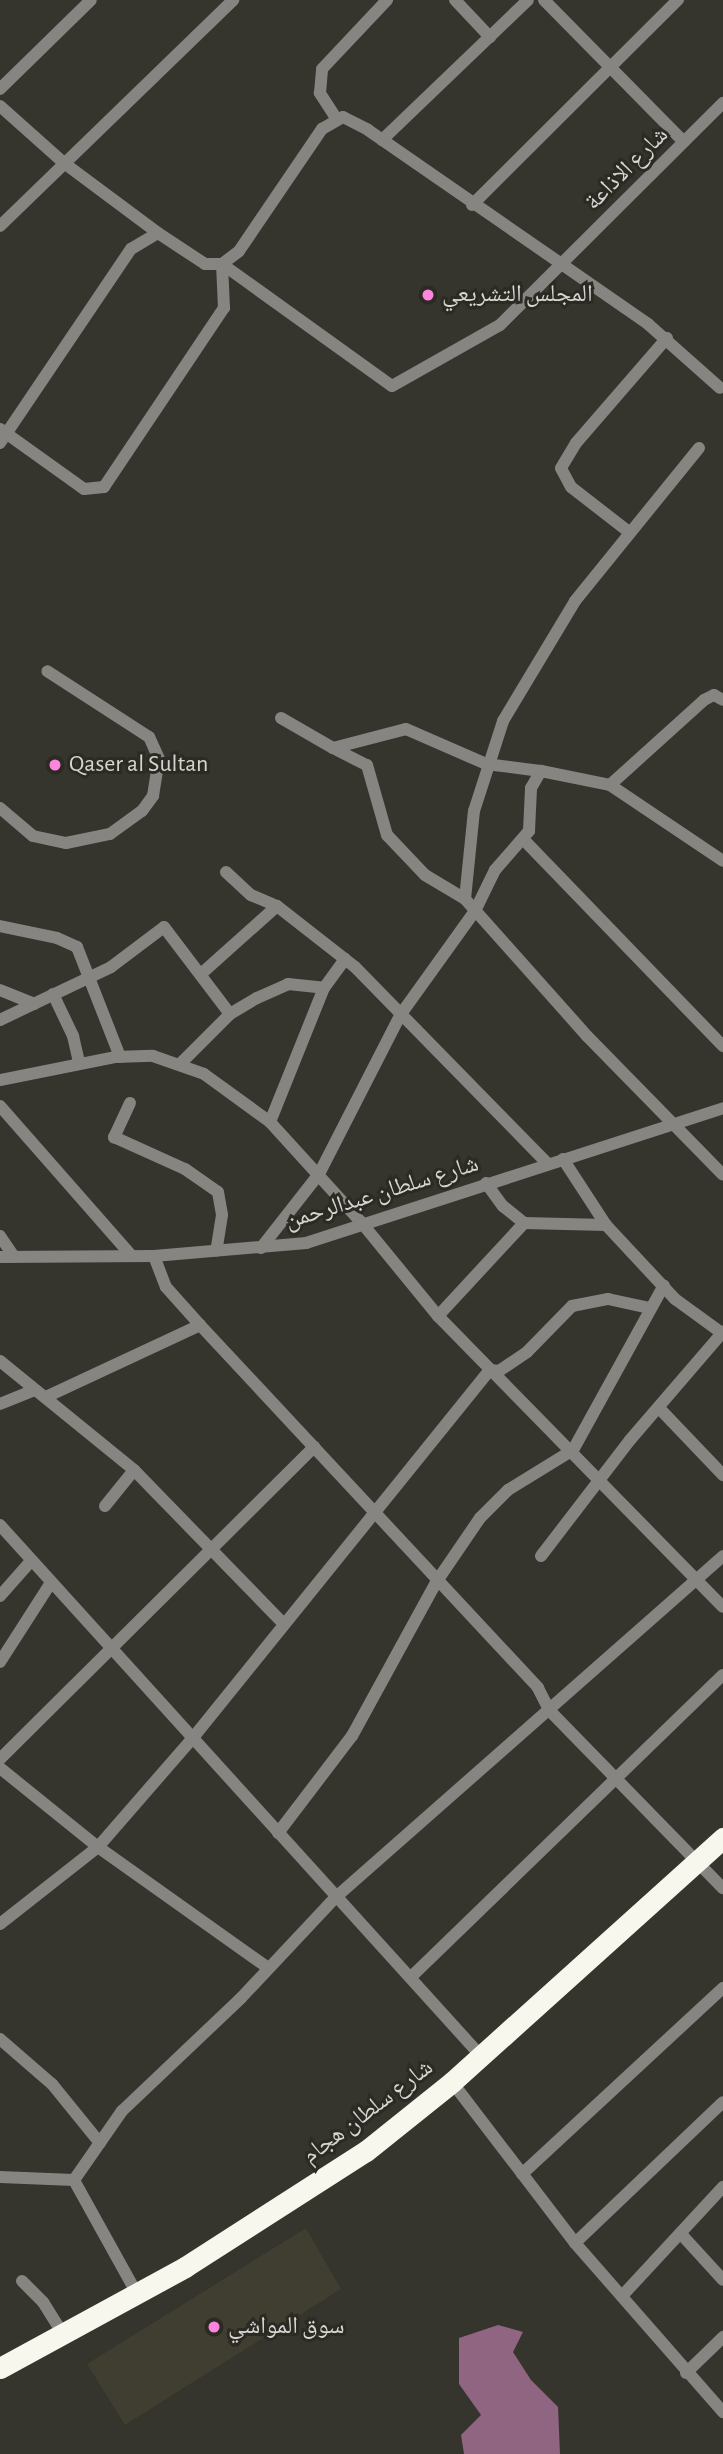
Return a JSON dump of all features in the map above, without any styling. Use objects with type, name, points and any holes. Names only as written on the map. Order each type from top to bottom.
[{"type":"highway","name":"شارع سلطان هجام","points":[[0,2368],[64,2334],[291,2202],[366,2151],[481,2056],[723,1838]]},
{"type":"street","points":[[0,226],[233,0]]},
{"type":"street","points":[[337,118],[320,93],[322,69],[387,0]]},
{"type":"street","points":[[454,0],[490,37]]},
{"type":"street","points":[[382,140],[528,0]]},
{"type":"street","points":[[544,0],[684,142]]},
{"type":"street","points":[[472,205],[608,66],[678,0]]},
{"type":"street","points":[[0,89],[81,3]]},
{"type":"street","points":[[0,106],[64,163],[158,233],[205,264],[222,264],[239,251],[321,129],[337,118],[348,119],[667,338],[720,388]]},
{"type":"street","name":"شارع الاذاعة","points":[[222,264],[392,386],[500,325],[684,142],[720,111]]},
{"type":"street","points":[[158,233],[131,249],[2,435],[84,489],[104,487],[224,308],[222,264]]},
{"type":"street","points":[[629,532],[571,487],[561,468],[576,443],[667,338]]},
{"type":"street","points":[[465,899],[474,811],[486,764],[503,720],[548,641],[629,532],[699,448]]},
{"type":"street","points":[[0,808],[33,836],[66,844],[110,834],[142,811],[153,796],[159,760],[149,737],[47,671]]},
{"type":"street","points":[[610,785],[704,700],[714,695],[723,700]]},
{"type":"street","points":[[281,718],[367,765],[387,835],[425,875],[465,899],[587,1036],[723,1175]]},
{"type":"street","points":[[333,748],[406,729],[486,764],[541,771],[610,785],[723,861]]},
{"type":"street","points":[[261,1248],[319,1174],[401,1014],[475,911],[495,870],[529,831],[531,788],[541,771]]},
{"type":"street","points":[[523,839],[723,1046]]},
{"type":"street","points":[[226,872],[251,895],[276,906],[345,959],[547,1163]]},
{"type":"street","points":[[201,974],[276,906]]},
{"type":"street","points":[[0,926],[68,942],[77,947],[90,974],[120,1057]]},
{"type":"street","points":[[0,1020],[125,958],[164,927],[230,1014]]},
{"type":"street","points":[[270,1122],[324,988],[345,959]]},
{"type":"street","points":[[181,1063],[230,1014],[288,984],[324,988]]},
{"type":"street","points":[[0,990],[34,1004]]},
{"type":"street","points":[[53,994],[73,1036],[79,1062]]},
{"type":"street","points":[[0,1080],[79,1062],[153,1056],[181,1063],[204,1074],[270,1122],[361,1222],[438,1316],[573,1450],[723,1607]]},
{"type":"street","points":[[130,1103],[114,1137],[185,1169],[218,1192],[222,1215],[216,1251]]},
{"type":"street","points":[[0,1106],[131,1255]]},
{"type":"street","name":"شارع سلطان عبدالرحمن","points":[[0,1257],[154,1256],[306,1243],[361,1222],[563,1159],[672,1121],[723,1108]]},
{"type":"street","points":[[541,1556],[600,1479],[723,1333],[675,1299],[606,1225],[563,1159]]},
{"type":"street","points":[[486,1183],[503,1206],[524,1223],[606,1225]]},
{"type":"street","points":[[438,1316],[524,1223]]},
{"type":"street","points":[[0,1236],[14,1257]]},
{"type":"street","points":[[154,1256],[166,1287],[200,1325],[538,1688],[549,1710],[723,1888]]},
{"type":"street","points":[[278,1833],[352,1736],[437,1581],[496,1500],[573,1450],[664,1285]]},
{"type":"street","points":[[490,1370],[499,1371],[527,1352],[572,1306],[608,1298],[650,1308]]},
{"type":"street","points":[[48,1396],[200,1325]]},
{"type":"street","points":[[0,1361],[34,1390],[48,1396],[134,1470],[212,1546],[284,1624]]},
{"type":"street","points":[[0,1924],[97,1847],[192,1739],[490,1370]]},
{"type":"street","points":[[0,1404],[34,1390]]},
{"type":"street","points":[[659,1408],[723,1475]]},
{"type":"street","points":[[0,1759],[314,1447]]},
{"type":"street","points":[[105,1506],[134,1470]]},
{"type":"street","points":[[0,1525],[50,1584],[481,2056]]},
{"type":"street","points":[[74,2180],[122,2111],[241,1998],[336,1897],[723,1556]]},
{"type":"street","points":[[0,1596],[31,1561]]},
{"type":"street","points":[[0,1662],[50,1584]]},
{"type":"street","points":[[411,1978],[723,1675]]},
{"type":"street","points":[[0,1768],[97,1847],[267,1968]]},
{"type":"street","points":[[522,2174],[723,1988]]},
{"type":"street","points":[[0,2039],[43,2075],[100,2143]]},
{"type":"street","points":[[452,2081],[575,2243],[686,2373],[723,2412]]},
{"type":"street","points":[[575,2243],[723,2102]]},
{"type":"street","points":[[0,2177],[74,2180]]},
{"type":"street","points":[[74,2180],[136,2292]]},
{"type":"street","points":[[622,2296],[723,2187]]},
{"type":"street","points":[[681,2234],[723,2280]]},
{"type":"street","points":[[22,2281],[43,2302],[64,2334]]},
{"type":"street","points":[[686,2373],[723,2337]]},
{"type":"shaded area","name":"سوق المواشي","points":[[306,2228],[341,2289],[125,2425],[87,2364]]},
{"type":"shaded area","points":[[498,2325],[523,2332],[513,2352],[531,2380],[558,2407],[560,2454],[464,2454],[461,2435],[481,2415],[459,2384],[459,2338]]},
{"type":"place","name":"المجلس التشريعي","points":[[428,295]]},
{"type":"place","name":"Qaser al Sultan","points":[[55,765]]},
{"type":"place","name":"سوق المواشي","points":[[214,2327]]}]
